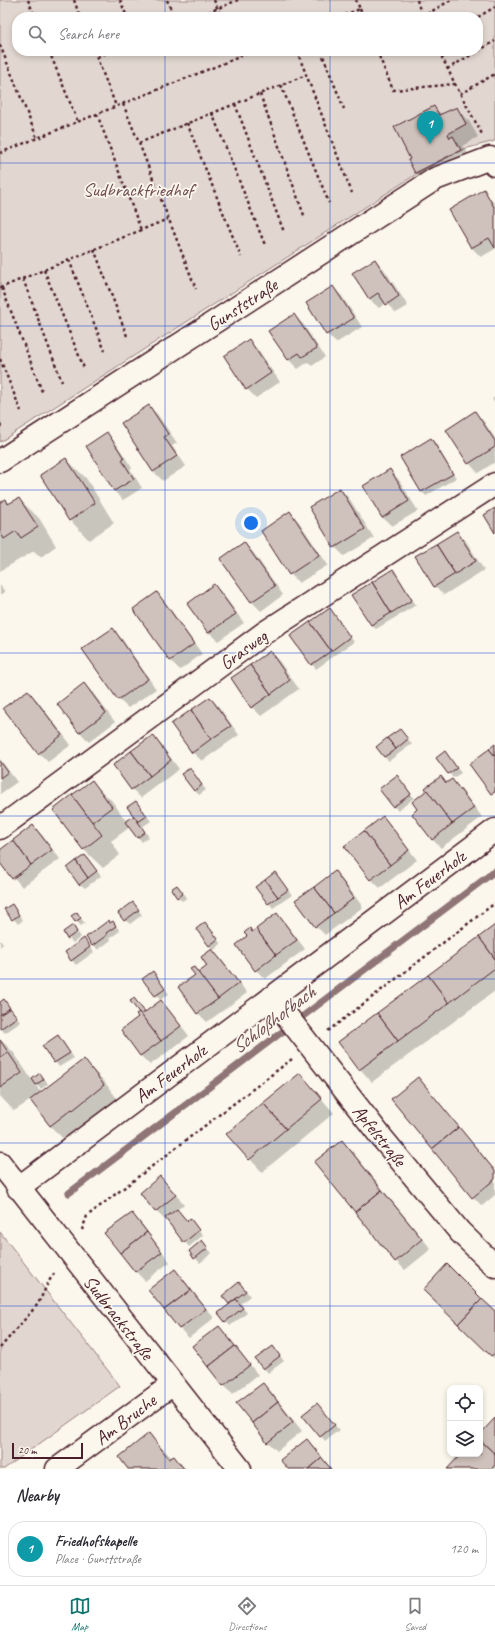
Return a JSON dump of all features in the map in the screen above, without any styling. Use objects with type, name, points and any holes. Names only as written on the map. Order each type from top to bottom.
[{"type":"street","name":"Gunststraße","points":[[0,461],[435,179],[493,162]]},
{"type":"street","name":"Grasweg","points":[[0,828],[264,633],[495,484]]},
{"type":"street","name":"Am Feuerholz","points":[[18,1188],[272,997],[494,833]]},
{"type":"street","name":"Apfelstraße","points":[[272,997],[382,1138],[460,1232],[495,1266]]},
{"type":"street","name":"Sudbrackstraße","points":[[0,1163],[18,1188],[240,1469]]},
{"type":"street","name":"Am Bruche","points":[[58,1469],[173,1384]]},
{"type":"path","points":[[28,0],[33,12]]},
{"type":"path","points":[[74,0],[78,12]]},
{"type":"path","points":[[120,0],[125,12]]},
{"type":"path","points":[[167,0],[172,12]]},
{"type":"path","points":[[214,0],[219,12]]},
{"type":"path","points":[[210,12],[238,0]]},
{"type":"path","points":[[356,0],[361,12]]},
{"type":"path","points":[[417,0],[421,12]]},
{"type":"path","points":[[431,12],[451,0]]},
{"type":"path","points":[[483,14],[495,7]]},
{"type":"path","points":[[352,12],[360,9]]},
{"type":"path","points":[[483,48],[495,41]]},
{"type":"path","points":[[0,45],[38,138]]},
{"type":"path","points":[[51,56],[78,122]]},
{"type":"path","points":[[299,56],[352,193]]},
{"type":"path","points":[[323,56],[344,109]]},
{"type":"path","points":[[379,56],[393,90],[455,84]]},
{"type":"path","points":[[441,56],[460,94],[482,131],[493,162]]},
{"type":"path","points":[[447,69],[469,56]]},
{"type":"path","points":[[97,57],[116,106]]},
{"type":"path","points":[[0,153],[238,57]]},
{"type":"path","points":[[460,94],[495,74]]},
{"type":"path","points":[[139,143],[306,75]]},
{"type":"path","points":[[281,85],[329,203]]},
{"type":"path","points":[[260,94],[305,218]]},
{"type":"path","points":[[123,104],[196,289]]},
{"type":"path","points":[[235,104],[284,232]]},
{"type":"path","points":[[212,113],[265,245]]},
{"type":"path","points":[[97,114],[141,230]]},
{"type":"path","points":[[187,123],[241,257]]},
{"type":"path","points":[[43,394],[1,288],[168,219]]},
{"type":"path","points":[[94,249],[127,336]]},
{"type":"path","points":[[69,260],[105,351]]},
{"type":"path","points":[[44,270],[84,368]]},
{"type":"path","points":[[23,279],[62,382]]},
{"type":"path","points":[[0,359],[21,411]]},
{"type":"path","points":[[0,1348],[38,1304],[49,1281],[58,1269],[73,1257],[87,1216],[298,1031],[495,903]]},
{"type":"green space","name":"Sudbrackfriedhof","points":[[0,0],[495,0],[495,141],[464,149],[418,173],[0,442]]},
{"type":"green space","points":[[0,1232],[120,1386],[4,1469],[0,1469]]},
{"type":"building","points":[[434,106],[439,115],[457,107],[466,124],[448,134],[450,138],[453,136],[461,150],[415,173],[408,160],[410,159],[394,127]]},
{"type":"building","points":[[484,189],[495,209],[495,248],[489,238],[471,248],[449,210]]},
{"type":"building","points":[[375,259],[399,296],[386,305],[378,293],[369,299],[352,273]]},
{"type":"building","points":[[333,286],[354,318],[326,335],[306,303]]},
{"type":"building","points":[[294,314],[317,348],[302,357],[299,353],[288,360],[268,331]]},
{"type":"building","points":[[249,339],[271,373],[246,390],[224,356]]},
{"type":"building","points":[[149,405],[168,434],[164,437],[177,456],[153,472],[121,423]]},
{"type":"building","points":[[475,411],[495,441],[495,447],[468,464],[446,430]]},
{"type":"building","points":[[107,432],[124,458],[122,460],[134,479],[114,491],[86,446]]},
{"type":"building","points":[[431,438],[453,474],[421,492],[400,457]]},
{"type":"building","points":[[66,458],[95,503],[69,521],[40,475]]},
{"type":"building","points":[[390,469],[409,501],[382,518],[363,486]]},
{"type":"building","points":[[340,488],[365,529],[334,548],[309,507]]},
{"type":"building","points":[[19,498],[38,527],[21,538],[16,531],[4,539],[0,532],[0,502],[6,499],[8,504]]},
{"type":"building","points":[[495,508],[495,533],[484,515]]},
{"type":"building","points":[[290,511],[319,555],[289,575],[261,531]]},
{"type":"building","points":[[457,531],[476,561],[455,574],[436,544]]},
{"type":"building","points":[[244,542],[275,586],[251,602],[220,559]]},
{"type":"building","points":[[436,544],[455,574],[434,587],[415,556]]},
{"type":"building","points":[[393,569],[412,600],[391,613],[372,582]]},
{"type":"building","points":[[372,582],[391,613],[371,625],[351,595]]},
{"type":"building","points":[[214,584],[236,614],[208,633],[187,604]]},
{"type":"building","points":[[157,592],[194,644],[170,661],[133,609]]},
{"type":"building","points":[[330,608],[350,637],[331,651],[310,622]]},
{"type":"building","points":[[310,622],[331,651],[311,665],[290,636]]},
{"type":"building","points":[[113,628],[148,679],[118,700],[82,649]]},
{"type":"building","points":[[270,651],[290,680],[271,694],[250,665]]},
{"type":"building","points":[[250,665],[271,694],[251,708],[231,678]]},
{"type":"building","points":[[84,683],[106,713],[79,733],[57,704]]},
{"type":"building","points":[[28,690],[62,735],[38,754],[3,708]]},
{"type":"building","points":[[210,697],[231,726],[211,739],[191,710]]},
{"type":"building","points":[[191,710],[211,739],[192,753],[171,724]]},
{"type":"building","points":[[400,729],[408,739],[396,749],[387,738]]},
{"type":"building","points":[[153,735],[171,760],[150,776],[131,751]]},
{"type":"building","points":[[387,738],[396,749],[384,757],[376,747]]},
{"type":"building","points":[[495,744],[495,756],[489,749]]},
{"type":"building","points":[[489,749],[495,756],[495,792],[491,794],[469,764]]},
{"type":"building","points":[[131,751],[150,776],[131,790],[113,765]]},
{"type":"building","points":[[445,751],[457,768],[448,774],[436,758]]},
{"type":"building","points":[[0,761],[8,772],[0,778]]},
{"type":"building","points":[[190,768],[202,785],[194,791],[181,774]]},
{"type":"building","points":[[397,775],[411,794],[393,807],[379,789]]},
{"type":"building","points":[[441,776],[446,783],[452,779],[474,808],[452,824],[425,788]]},
{"type":"building","points":[[92,780],[112,807],[92,822],[72,795]]},
{"type":"building","points":[[427,790],[452,824],[432,840],[412,814],[417,809],[412,802]]},
{"type":"building","points":[[72,795],[102,835],[83,850],[53,810]]},
{"type":"building","points":[[136,801],[147,816],[138,822],[127,807]]},
{"type":"building","points":[[134,816],[145,832],[137,838],[125,822]]},
{"type":"building","points":[[383,816],[409,850],[390,865],[364,831]]},
{"type":"building","points":[[33,825],[52,850],[31,865],[13,840]]},
{"type":"building","points":[[364,831],[390,865],[370,880],[344,846]]},
{"type":"building","points":[[13,840],[31,865],[12,879],[0,863],[0,850]]},
{"type":"building","points":[[85,855],[97,871],[88,878],[76,861]]},
{"type":"building","points":[[76,861],[88,878],[79,885],[67,868]]},
{"type":"building","points":[[335,871],[354,898],[334,913],[314,887]]},
{"type":"building","points":[[275,872],[288,890],[278,897],[265,880]]},
{"type":"building","points":[[265,880],[278,897],[268,904],[255,887]]},
{"type":"building","points":[[177,885],[183,893],[177,898],[171,889]]},
{"type":"building","points":[[314,887],[334,913],[315,927],[295,900]]},
{"type":"building","points":[[133,902],[139,910],[124,921],[118,913]]},
{"type":"building","points":[[12,904],[19,915],[12,920],[4,909]]},
{"type":"building","points":[[77,912],[81,918],[75,922],[71,916]]},
{"type":"building","points":[[277,913],[297,940],[276,955],[256,929]]},
{"type":"building","points":[[109,920],[110,923],[113,921],[116,926],[92,946],[86,937]]},
{"type":"building","points":[[205,922],[218,939],[209,946],[196,929]]},
{"type":"building","points":[[73,925],[77,932],[67,939],[63,932]]},
{"type":"building","points":[[495,925],[495,959],[479,937]]},
{"type":"building","points":[[250,928],[252,932],[256,929],[276,955],[255,971],[236,945],[247,936],[244,933]]},
{"type":"building","points":[[479,937],[495,959],[495,968],[449,1003],[428,975]]},
{"type":"building","points":[[84,938],[90,947],[71,961],[65,952]]},
{"type":"building","points":[[212,949],[239,983],[218,999],[198,973],[207,966],[201,957]]},
{"type":"building","points":[[194,967],[218,999],[197,1014],[178,987],[195,975],[190,969]]},
{"type":"building","points":[[153,971],[165,989],[155,996],[142,979]]},
{"type":"building","points":[[428,975],[449,1003],[398,1041],[377,1013]]},
{"type":"building","points":[[134,998],[145,1012],[141,1015],[130,1001]]},
{"type":"building","points":[[4,999],[10,1008],[0,1015],[0,1002]]},
{"type":"building","points":[[161,1000],[181,1026],[161,1041],[141,1015]]},
{"type":"building","points":[[10,1008],[17,1017],[0,1029],[0,1015]]},
{"type":"building","points":[[139,1012],[161,1041],[140,1056],[121,1030],[138,1017],[136,1014]]},
{"type":"building","points":[[377,1013],[398,1041],[359,1070],[338,1042]]},
{"type":"building","points":[[58,1035],[70,1053],[54,1063],[42,1046]]},
{"type":"building","points":[[0,1040],[8,1052],[0,1058]]},
{"type":"building","points":[[8,1052],[22,1073],[0,1088],[0,1058]]},
{"type":"building","points":[[84,1059],[104,1085],[50,1126],[30,1100]]},
{"type":"building","points":[[40,1073],[44,1079],[36,1085],[32,1079]]},
{"type":"building","points":[[300,1073],[322,1099],[286,1129],[263,1103]]},
{"type":"building","points":[[418,1077],[459,1127],[432,1149],[391,1099]]},
{"type":"building","points":[[263,1103],[286,1129],[249,1160],[226,1134]]},
{"type":"building","points":[[459,1127],[495,1171],[495,1179],[472,1198],[432,1149]]},
{"type":"building","points":[[342,1140],[382,1190],[355,1212],[314,1162]]},
{"type":"building","points":[[160,1176],[176,1195],[155,1212],[140,1193]]},
{"type":"building","points":[[382,1190],[422,1239],[395,1262],[355,1212]]},
{"type":"building","points":[[177,1209],[187,1221],[190,1218],[199,1230],[184,1243],[165,1218]]},
{"type":"building","points":[[132,1213],[147,1232],[120,1253],[104,1233]]},
{"type":"building","points":[[147,1232],[162,1252],[135,1272],[120,1253]]},
{"type":"building","points":[[202,1240],[208,1248],[194,1259],[189,1251]]},
{"type":"building","points":[[447,1264],[482,1299],[458,1324],[423,1290]]},
{"type":"building","points":[[175,1269],[191,1290],[164,1310],[148,1290]]},
{"type":"building","points":[[239,1282],[246,1291],[229,1304],[222,1296]]},
{"type":"building","points":[[191,1290],[206,1309],[179,1329],[164,1310]]},
{"type":"building","points":[[236,1299],[243,1308],[225,1322],[218,1313]]},
{"type":"building","points":[[482,1299],[495,1311],[495,1353],[491,1356],[458,1324]]},
{"type":"building","points":[[219,1326],[235,1346],[208,1367],[192,1346]]},
{"type":"building","points":[[235,1346],[250,1365],[223,1386],[208,1367]]},
{"type":"building","points":[[273,1346],[280,1356],[263,1369],[255,1359]]},
{"type":"building","points":[[263,1383],[278,1402],[252,1423],[236,1403]]},
{"type":"building","points":[[278,1402],[293,1422],[267,1443],[252,1423]]},
{"type":"building","points":[[317,1403],[335,1425],[320,1437],[302,1415]]},
{"type":"building","points":[[495,1418],[495,1454],[483,1443],[483,1431]]},
{"type":"building","points":[[149,1433],[169,1459],[174,1456],[184,1469],[128,1469],[119,1457]]},
{"type":"building","points":[[307,1439],[322,1458],[309,1469],[288,1469],[280,1460]]},
{"type":"building","points":[[483,1443],[495,1454],[495,1465],[491,1469],[447,1469],[458,1457],[483,1457]]},
{"type":"building","points":[[322,1458],[331,1469],[309,1469]]},
{"type":"waterway","name":"Schloßhofbach","points":[[69,1193],[495,871]]},
{"type":"place","name":"Friedhofskapelle","points":[[430,144]]}]
